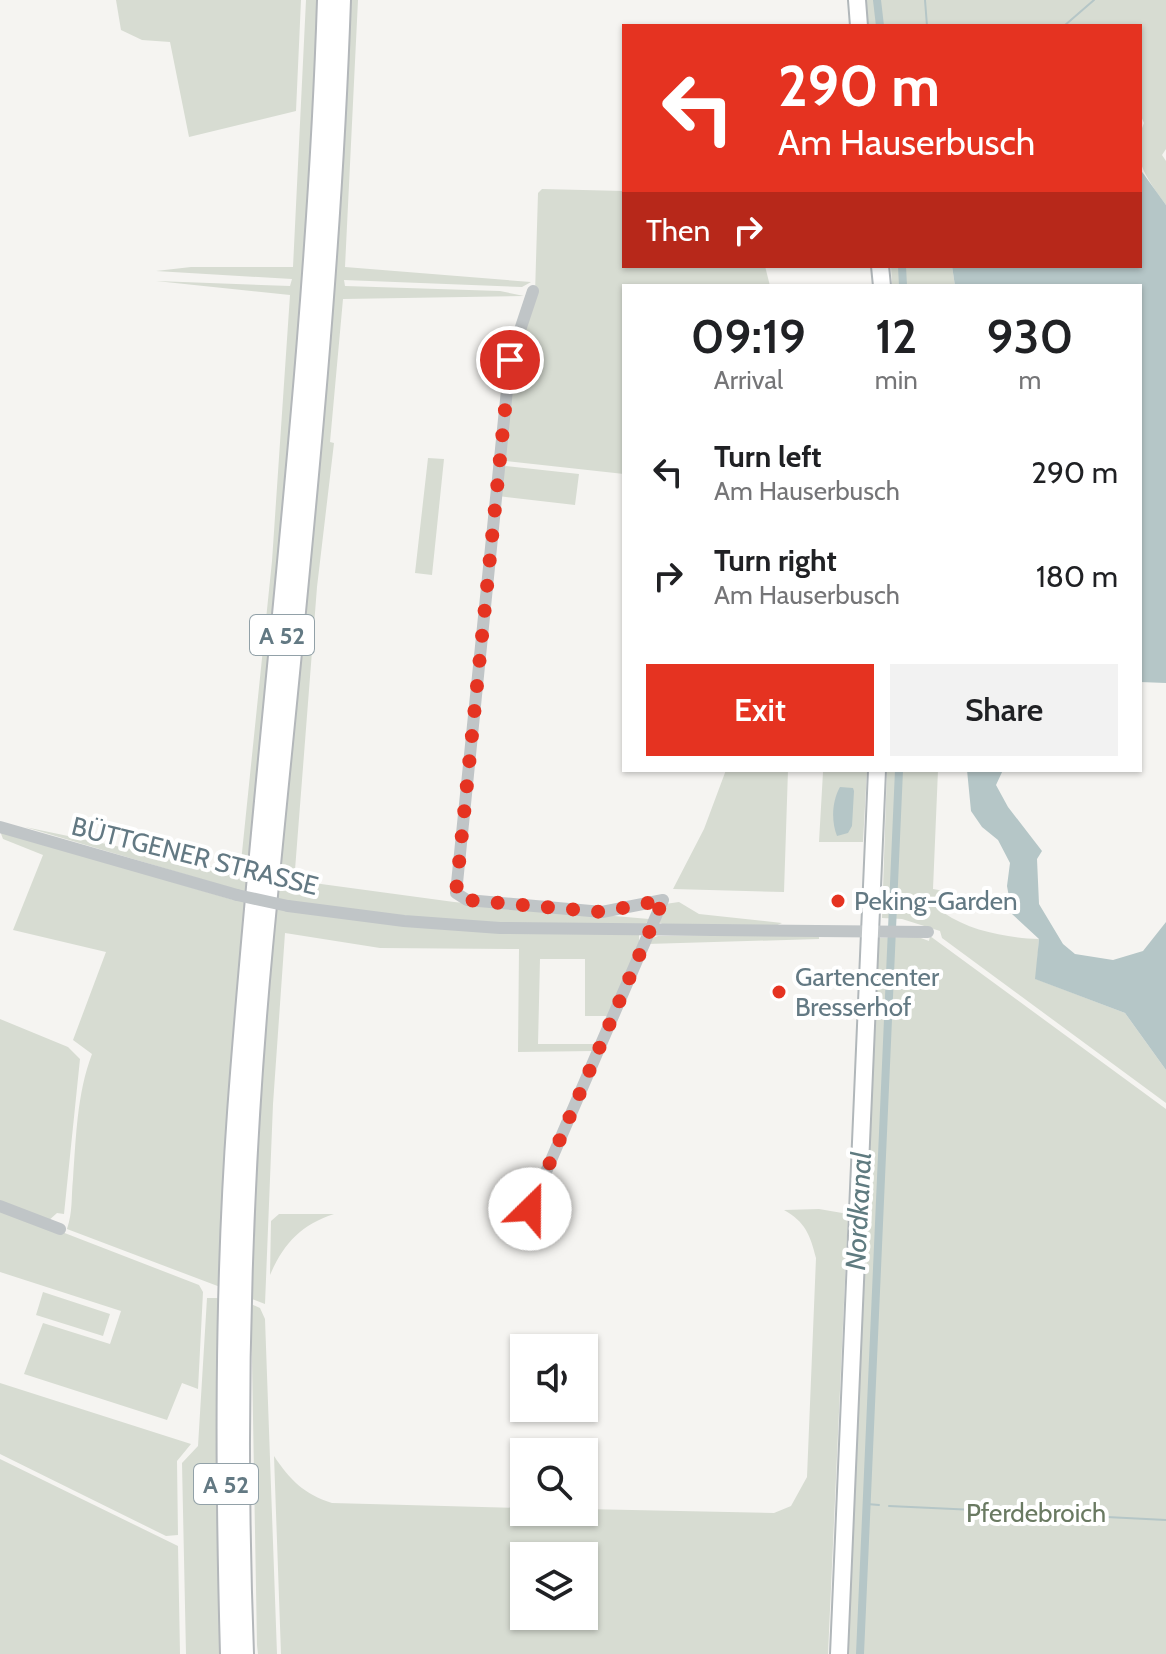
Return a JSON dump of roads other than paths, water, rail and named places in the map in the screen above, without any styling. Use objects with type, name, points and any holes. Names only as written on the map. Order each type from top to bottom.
[{"type":"highway","name":"A 52","points":[[230,1654],[226,1466],[250,948],[302,420],[324,110],[327,0]]},
{"type":"highway","name":"A 52","points":[[236,1270],[330,229],[341,0]]},
{"type":"highway","name":"A 52","points":[[235,1317],[244,1654]]},
{"type":"highway","points":[[243,1619],[252,1654]]},
{"type":"main road","points":[[857,0],[859,24]]},
{"type":"main road","points":[[839,1654],[877,772]]},
{"type":"street","points":[[530,1209],[663,900],[602,912],[467,900],[456,893],[510,360],[533,291]]},
{"type":"street","name":"BÜTTGENER STRASSE","points":[[0,827],[237,895],[288,906],[456,925],[928,932]]},
{"type":"street","points":[[0,1206],[60,1229]]},
{"type":"waterway","name":"Nordkanal","points":[[877,0],[880,24]]},
{"type":"waterway","points":[[925,0],[927,24]]},
{"type":"waterway","points":[[1066,24],[1094,0]]},
{"type":"waterway","name":"Nordkanal","points":[[902,268],[903,284]]},
{"type":"waterway","name":"Nordkanal","points":[[860,1654],[899,772]]},
{"type":"waterway","points":[[867,1504],[879,1505]]},
{"type":"waterway","points":[[889,1506],[1063,1514]]},
{"type":"waterway","points":[[1067,1515],[1166,1520]]},
{"type":"place","name":"Peking-Garden","points":[[838,901]]},
{"type":"place","name":"Gartencenter Bresserhof","points":[[779,992]]},
{"type":"park label","name":"Pferdebroich","points":[[1036,1513]]}]
